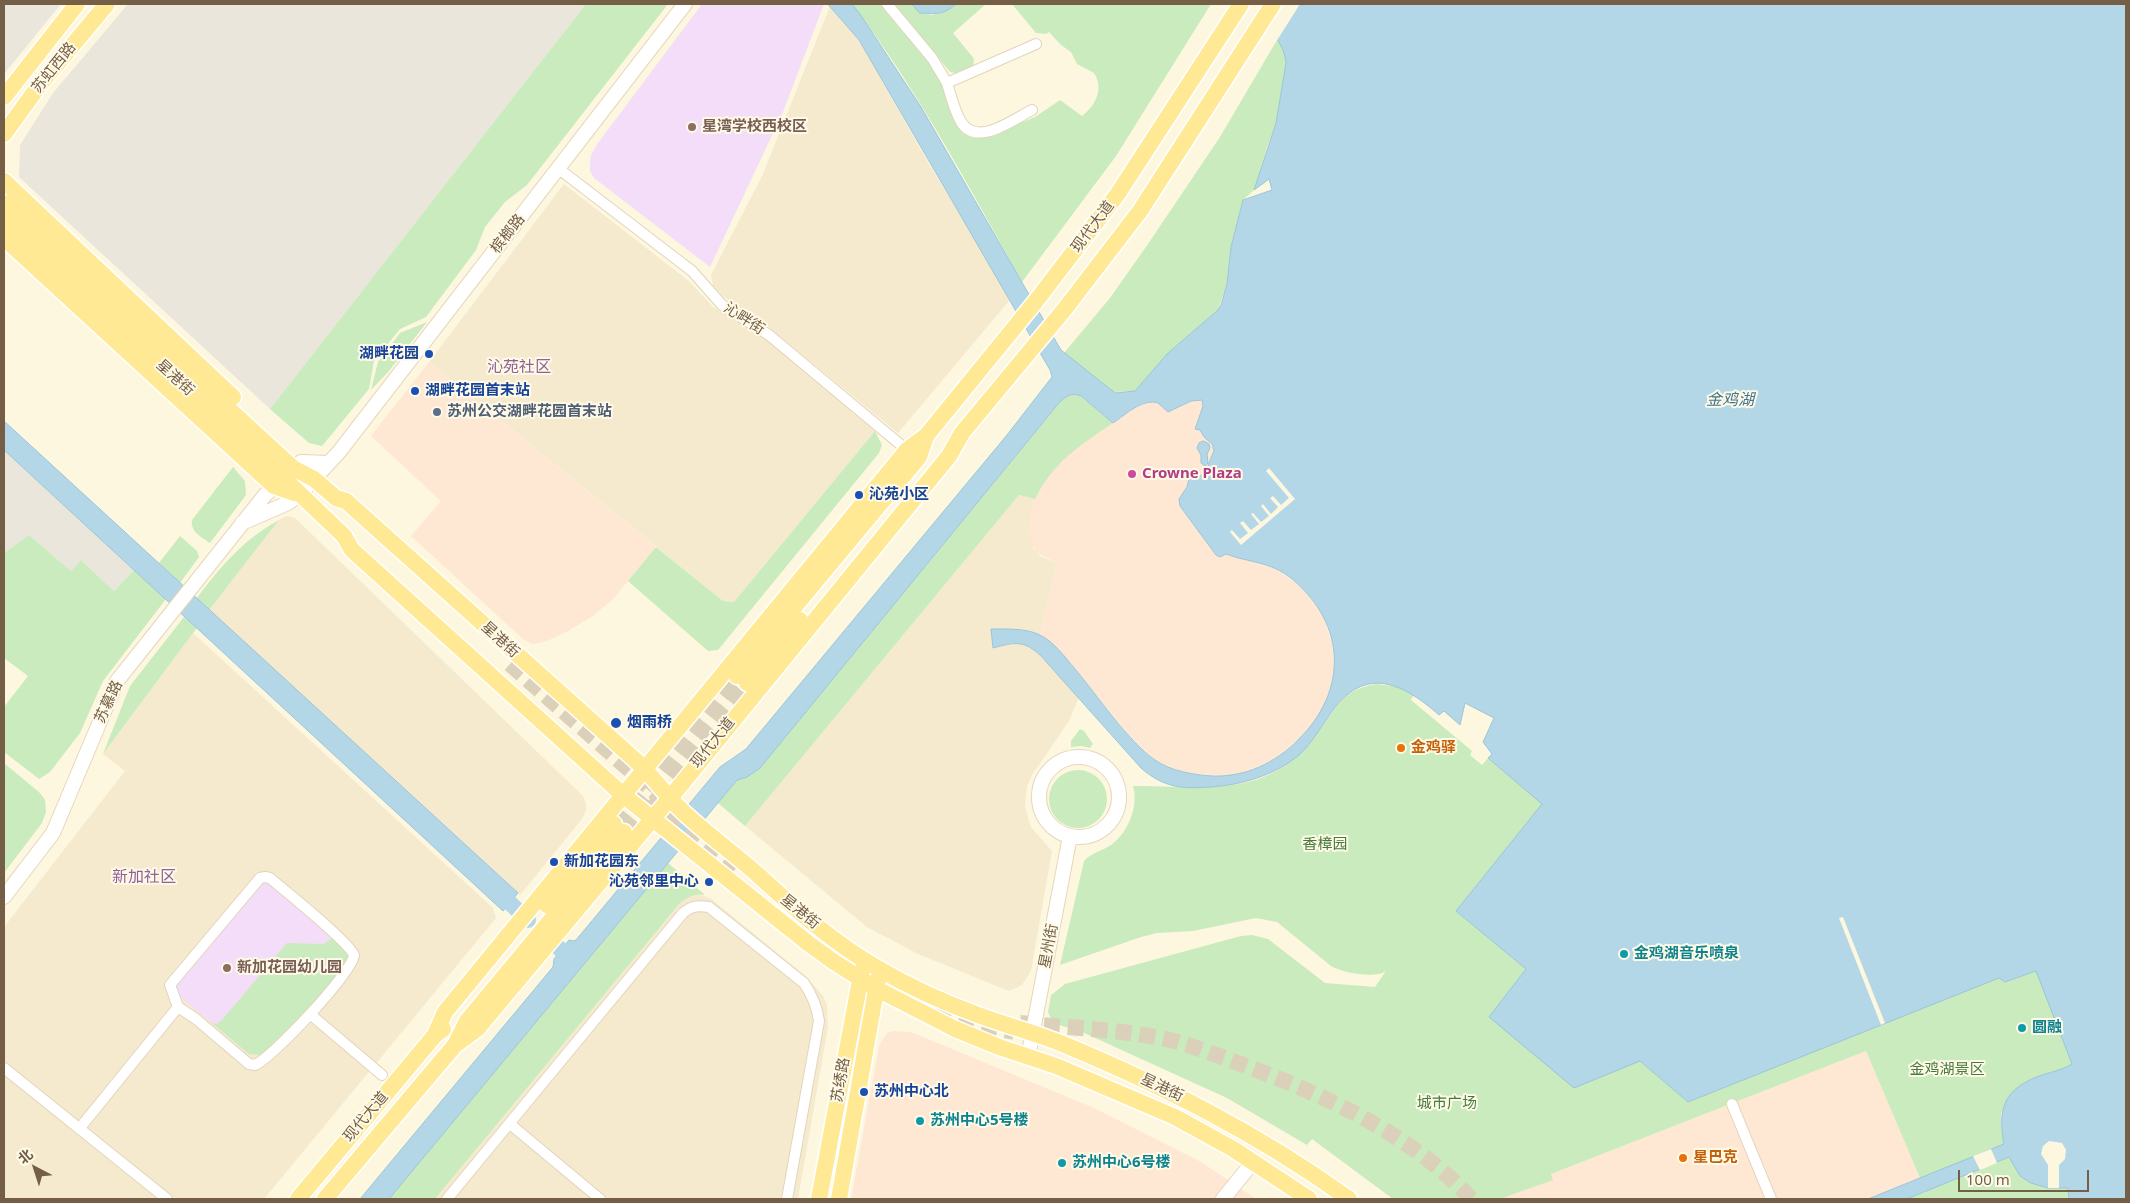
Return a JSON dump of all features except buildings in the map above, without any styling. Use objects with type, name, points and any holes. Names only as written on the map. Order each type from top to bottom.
[{"type":"main road","name":"苏虹西路","points":[[4,97],[77,4]]},
{"type":"main road","name":"苏虹西路","points":[[4,134],[41,83],[107,4]]},
{"type":"main road","name":"槟榔路","points":[[329,463],[559,169],[685,4]]},
{"type":"main road","name":"现代大道","points":[[435,1035],[445,1012],[644,768],[907,450],[926,436],[1036,301],[1117,195],[1241,4]]},
{"type":"main road","name":"现代大道","points":[[455,1045],[477,1029],[560,927],[670,798],[949,456],[962,433],[1050,327],[1140,211],[1273,4]]},
{"type":"main road","points":[[4,181],[288,473],[299,494]]},
{"type":"main road","name":"星港街","points":[[4,203],[191,383],[288,473],[314,479],[336,498],[340,507],[506,668],[358,542],[344,536]]},
{"type":"main road","name":"星港街","points":[[4,222],[191,383]]},
{"type":"main road","points":[[4,238],[288,473]]},
{"type":"main road","name":"现代大道","points":[[926,436],[919,457],[742,680],[942,449],[962,433]]},
{"type":"main road","points":[[288,473],[329,463]]},
{"type":"main road","name":"苏慕路","points":[[242,524],[278,508],[299,494],[329,463]]},
{"type":"main road","name":"苏慕路","points":[[4,897],[53,833],[117,681],[242,524],[288,473]]},
{"type":"main road","name":"星港街","points":[[299,494],[344,536],[352,550],[623,795],[809,944],[877,989],[953,1028],[1056,1066],[1214,1137],[1309,1199]]},
{"type":"main road","name":"星港街","points":[[336,498],[346,500],[644,768],[681,810],[801,913],[865,960],[880,970],[962,1009],[1033,1032],[1156,1084],[1199,1105],[1274,1147],[1349,1199]]},
{"type":"main road","points":[[1072,758],[1091,759],[1108,769],[1115,778],[1119,794],[1117,812],[1103,830],[1093,835],[1070,836],[1057,830],[1046,820],[1040,806],[1040,792],[1045,778],[1054,767],[1072,758]]},
{"type":"main road","name":"现代大道","points":[[298,1199],[435,1035],[453,1020],[619,828],[467,1021],[455,1045],[325,1199]]},
{"type":"main road","name":"星州街","points":[[1028,1057],[1070,836]]},
{"type":"main road","name":"苏绣路","points":[[819,1199],[860,978],[865,960]]},
{"type":"main road","name":"苏绣路","points":[[839,1199],[880,970]]},
{"type":"main road","points":[[1223,1199],[1253,1162]]},
{"type":"street","points":[[888,4],[932,58],[947,83],[960,122],[970,132],[976,134],[992,130],[1032,110]]},
{"type":"street","points":[[947,83],[1036,44]]},
{"type":"street","name":"沁畔街","points":[[559,169],[692,271],[722,305],[769,335],[907,450]]},
{"type":"street","points":[[260,878],[270,878],[349,948],[354,955],[350,964],[310,1014],[269,1056],[255,1066],[249,1064],[196,1019],[178,1007],[170,985],[260,878]]},
{"type":"street","points":[[447,1199],[683,913],[691,907],[700,906],[709,907],[804,983],[817,1009],[819,1021],[787,1199]]},
{"type":"street","points":[[79,1129],[178,1007]]},
{"type":"street","points":[[310,1014],[382,1074]]},
{"type":"street","points":[[4,1068],[167,1199]]},
{"type":"street","points":[[1732,1104],[1771,1199]]},
{"type":"street","points":[[510,1124],[600,1199]]},
{"type":"shaded area","points":[[4,4],[61,4],[4,74]]},
{"type":"shaded area","points":[[128,4],[586,4],[270,409],[19,177],[20,145],[53,93]]},
{"type":"shaded area","name":"星湾学校西校区","points":[[702,4],[824,4],[783,112],[710,267],[594,178],[590,171],[591,155],[598,143]]},
{"type":"shaded area","points":[[830,6],[859,40],[929,164],[995,273],[1009,301],[898,433],[766,325],[724,297],[713,286],[711,275],[763,174]]},
{"type":"shaded area","points":[[564,184],[690,282],[713,307],[757,332],[875,431],[734,602],[723,601],[429,362]]},
{"type":"shaded area","points":[[429,362],[656,547],[613,599],[593,616],[547,641],[533,644],[524,640],[411,536],[441,501],[371,436]]},
{"type":"shaded area","points":[[1200,400],[1203,402],[1203,406],[1195,428],[1200,430],[1205,439],[1208,439],[1214,451],[1210,460],[1210,466],[1202,475],[1196,479],[1189,479],[1187,487],[1179,499],[1180,506],[1216,555],[1220,557],[1226,554],[1263,563],[1278,570],[1303,589],[1322,614],[1334,649],[1335,668],[1331,691],[1322,711],[1301,737],[1272,761],[1239,774],[1226,776],[1181,771],[1156,761],[1131,737],[1063,655],[1040,635],[1057,563],[1036,552],[1028,533],[1032,504],[1056,465],[1071,452],[1132,410],[1148,402],[1158,403],[1168,412],[1191,401]]},
{"type":"shaded area","points":[[4,450],[134,570],[114,591],[81,560],[71,571],[29,535],[4,553]]},
{"type":"shaded area","points":[[1019,495],[1035,499],[1032,504],[1033,548],[1040,556],[1057,563],[1040,635],[1019,630],[992,629],[993,647],[1025,644],[1032,647],[1079,697],[1069,721],[1032,775],[1027,786],[1025,807],[1031,827],[1052,851],[1031,971],[1022,985],[1009,991],[918,954],[867,927],[745,826]]},
{"type":"shaded area","points":[[287,516],[295,518],[583,796],[586,810],[582,819],[520,895],[209,610],[279,520]]},
{"type":"shaded area","points":[[193,633],[493,908],[496,918],[264,1199],[4,1199],[4,927],[125,771],[103,754]]},
{"type":"shaded area","name":"新加花园幼儿园","points":[[265,882],[271,883],[332,938],[324,944],[287,943],[222,1020],[216,1024],[212,1023],[181,998],[176,992],[175,985],[261,884]]},
{"type":"shaded area","points":[[698,894],[710,898],[808,978],[823,996],[827,1005],[828,1027],[798,1199],[435,1199],[680,903],[689,896]]},
{"type":"shaded area","points":[[893,1031],[911,1032],[1094,1108],[1201,1162],[1256,1199],[851,1199],[879,1046],[887,1033]]},
{"type":"shaded area","points":[[1866,1051],[1920,1178],[1868,1199],[1500,1199],[1552,1180],[1551,1174]]},
{"type":"green space","points":[[586,4],[668,4],[527,185],[505,202],[485,227],[476,250],[426,317],[400,329],[374,361],[369,389],[322,446],[309,443],[270,409]]},
{"type":"green space","points":[[852,4],[881,4],[929,62],[943,88],[953,118],[959,129],[968,136],[979,138],[987,137],[1035,117],[1060,100],[1082,116],[1095,102],[1097,96],[1098,85],[1094,73],[1077,64],[1071,52],[1061,45],[1049,32],[1046,34],[1036,33],[1012,4],[1211,4],[1116,156],[1022,282],[921,105],[899,70]]},
{"type":"green space","points":[[894,4],[912,4],[921,13],[932,15],[950,9],[956,4],[986,4],[953,33],[974,59],[973,67],[960,74],[950,72]]},
{"type":"green space","points":[[1277,40],[1285,53],[1286,63],[1276,123],[1254,190],[1243,200],[1231,247],[1227,284],[1218,310],[1167,354],[1135,391],[1113,392],[1064,353],[1110,298],[1148,244],[1220,137]]},
{"type":"green space","points":[[427,322],[389,371],[371,390],[378,362],[400,333]]},
{"type":"green space","points":[[1070,394],[1080,396],[1113,423],[1059,464],[1035,499],[1019,495],[745,826],[718,803],[737,780],[747,777],[760,768],[1062,400]]},
{"type":"green space","points":[[875,431],[882,445],[879,453],[718,650],[708,651],[628,581],[656,547],[723,601],[734,602]]},
{"type":"green space","points":[[233,467],[245,481],[246,495],[210,543],[195,531],[192,520]]},
{"type":"green space","points":[[279,520],[209,610],[197,598],[206,586],[234,554],[266,527]]},
{"type":"green space","points":[[29,535],[71,571],[81,560],[114,591],[134,570],[166,599],[103,681],[80,733],[50,772],[39,779],[4,752],[4,707],[28,676],[4,658],[4,553]]},
{"type":"green space","points":[[180,536],[197,551],[199,557],[180,583],[159,563]]},
{"type":"green space","points":[[184,617],[197,628],[103,754],[130,686]]},
{"type":"green space","points":[[1376,684],[1400,687],[1414,694],[1411,700],[1472,751],[1470,755],[1482,765],[1488,758],[1543,804],[1456,911],[1526,969],[1490,1017],[1640,1061],[1688,1102],[1999,977],[2005,982],[2037,971],[2072,1064],[2009,1097],[2001,1114],[2001,1125],[2004,1144],[2020,1176],[2048,1188],[2068,1188],[2069,1199],[1907,1199],[1926,1192],[1866,1051],[1551,1174],[1553,1180],[1500,1199],[1393,1199],[1312,1139],[1307,1145],[1227,1098],[1082,1032],[1053,1023],[1048,1012],[1051,995],[1065,984],[1241,936],[1252,935],[1268,939],[1325,983],[1375,987],[1386,971],[1367,975],[1336,969],[1277,922],[1256,918],[1193,931],[1157,933],[1060,965],[1084,861],[1111,845],[1122,834],[1131,818],[1133,810],[1133,786],[1213,787],[1252,781],[1271,774],[1288,763],[1302,750],[1345,697],[1358,689]]},
{"type":"green space","points":[[1080,729],[1084,731],[1093,744],[1090,748],[1082,746],[1071,747],[1071,741]]},
{"type":"green space","points":[[4,763],[40,793],[45,800],[46,812],[42,823],[4,873]]},
{"type":"green space","points":[[1078,770],[1094,775],[1102,783],[1107,799],[1102,815],[1094,823],[1078,828],[1062,823],[1054,815],[1049,799],[1054,783],[1062,775]]},
{"type":"green space","points":[[668,863],[705,895],[691,896],[680,903],[435,1199],[389,1199]]},
{"type":"green space","points":[[332,938],[343,948],[348,957],[347,962],[314,1003],[261,1055],[249,1054],[212,1023],[217,1024],[222,1020],[287,943],[324,944]]},
{"type":"water","name":"金鸡湖","points":[[828,4],[852,4],[860,14],[921,107],[1061,350],[1115,393],[1135,391],[1167,354],[1218,310],[1227,284],[1231,247],[1243,200],[1272,190],[1269,179],[1254,190],[1276,123],[1286,63],[1284,54],[1275,37],[1240,4],[2126,4],[2126,1199],[2069,1199],[2068,1188],[2048,1188],[2031,1183],[2020,1176],[2009,1157],[1907,1199],[1868,1199],[2004,1144],[2002,1116],[2007,1100],[2012,1093],[2033,1078],[2072,1064],[2036,971],[2005,982],[1999,978],[1688,1102],[1640,1061],[1574,1088],[1489,1017],[1526,969],[1456,911],[1542,804],[1488,758],[1492,754],[1483,742],[1494,718],[1465,703],[1460,725],[1444,711],[1439,715],[1413,695],[1399,688],[1373,683],[1359,687],[1346,696],[1299,755],[1290,762],[1258,778],[1223,786],[1191,788],[1174,786],[1149,775],[1041,656],[1029,647],[1019,644],[1007,644],[993,648],[991,629],[1022,630],[1045,638],[1063,655],[1124,730],[1145,752],[1161,764],[1175,770],[1213,776],[1237,774],[1259,767],[1270,762],[1298,740],[1314,721],[1326,701],[1333,680],[1334,658],[1331,637],[1323,617],[1310,597],[1292,579],[1268,566],[1226,554],[1220,557],[1216,555],[1180,506],[1179,499],[1187,487],[1189,479],[1200,476],[1206,470],[1214,451],[1212,444],[1204,437],[1200,430],[1195,429],[1203,406],[1202,400],[1191,401],[1168,412],[1158,403],[1146,403],[1134,408],[1113,423],[1081,396],[1074,394],[1066,397],[1059,403],[760,768],[747,777],[737,780],[389,1199],[360,1199],[553,967],[554,959],[569,940],[576,940],[720,767],[746,749],[1007,435],[1052,377],[1050,370],[859,40]]},
{"type":"water","points":[[912,4],[956,4],[943,12],[930,14],[920,13]]},
{"type":"water","points":[[4,421],[518,893],[503,911],[4,450]]},
{"type":"water","points":[[1204,441],[1209,444],[1210,448],[1207,454],[1208,463],[1205,466],[1201,463],[1201,455],[1197,448],[1199,443]]},
{"type":"pier","points":[[1238,4],[1300,4],[1276,42]]},
{"type":"pier","points":[[1269,468],[1295,499],[1241,545],[1230,532],[1232,530],[1240,539],[1248,533],[1240,523],[1243,521],[1251,530],[1259,524],[1251,514],[1253,513],[1261,522],[1269,516],[1261,506],[1263,504],[1271,514],[1278,507],[1270,498],[1273,496],[1281,505],[1289,498],[1266,471]]},
{"type":"pier","points":[[1843,917],[1885,1023],[1881,1025],[1839,918]]},
{"type":"pier","points":[[2049,1141],[2062,1143],[2066,1150],[2065,1159],[2059,1165],[2059,1188],[2048,1188],[2048,1165],[2041,1154],[2043,1146]]},
{"type":"pier","points":[[1991,1149],[1997,1163],[1980,1170],[1973,1156]]},
{"type":"waterway","points":[[510,903],[528,920]]},
{"type":"waterway","points":[[546,936],[561,950]]},
{"type":"tunnel","points":[[510,664],[666,802]]},
{"type":"tunnel","points":[[614,824],[737,676]]},
{"type":"tunnel","points":[[624,832],[747,683]]},
{"type":"tunnel","points":[[649,800],[732,873]]},
{"type":"tunnel","points":[[872,974],[914,997],[940,1007]]},
{"type":"tunnel","points":[[935,1015],[1014,1032]]},
{"type":"tunnel","points":[[1020,1023],[1114,1031],[1170,1040],[1205,1051],[1300,1087],[1393,1135],[1448,1176],[1471,1199]]},
{"type":"place","name":"星湾学校西校区","points":[[692,127]]},
{"type":"place","name":"湖畔花园","points":[[429,354]]},
{"type":"place","name":"湖畔花园首末站","points":[[415,391]]},
{"type":"place","name":"苏州公交湖畔花园首末站","points":[[437,412]]},
{"type":"place","name":"Crowne Plaza","points":[[1132,474]]},
{"type":"place","name":"沁苑小区","points":[[859,495]]},
{"type":"place","name":"烟雨桥","points":[[616,723]]},
{"type":"place","name":"金鸡驿","points":[[1401,748]]},
{"type":"place","name":"新加花园东","points":[[554,862]]},
{"type":"place","name":"沁苑邻里中心","points":[[709,882]]},
{"type":"place","name":"金鸡湖音乐喷泉","points":[[1624,954]]},
{"type":"place","name":"新加花园幼儿园","points":[[227,968]]},
{"type":"place","name":"圆融","points":[[2022,1028]]},
{"type":"place","name":"苏州中心北","points":[[864,1092]]},
{"type":"place","name":"苏州中心5号楼","points":[[920,1121]]},
{"type":"place","name":"星巴克","points":[[1683,1158]]},
{"type":"place","name":"苏州中心6号楼","points":[[1062,1163]]},
{"type":"district","name":"沁苑社区","points":[[519,367]]},
{"type":"district","name":"新加社区","points":[[144,877]]},
{"type":"park label","name":"香樟园","points":[[1325,845]]},
{"type":"park label","name":"金鸡湖景区","points":[[1947,1070]]},
{"type":"park label","name":"城市广场","points":[[1447,1104]]}]
